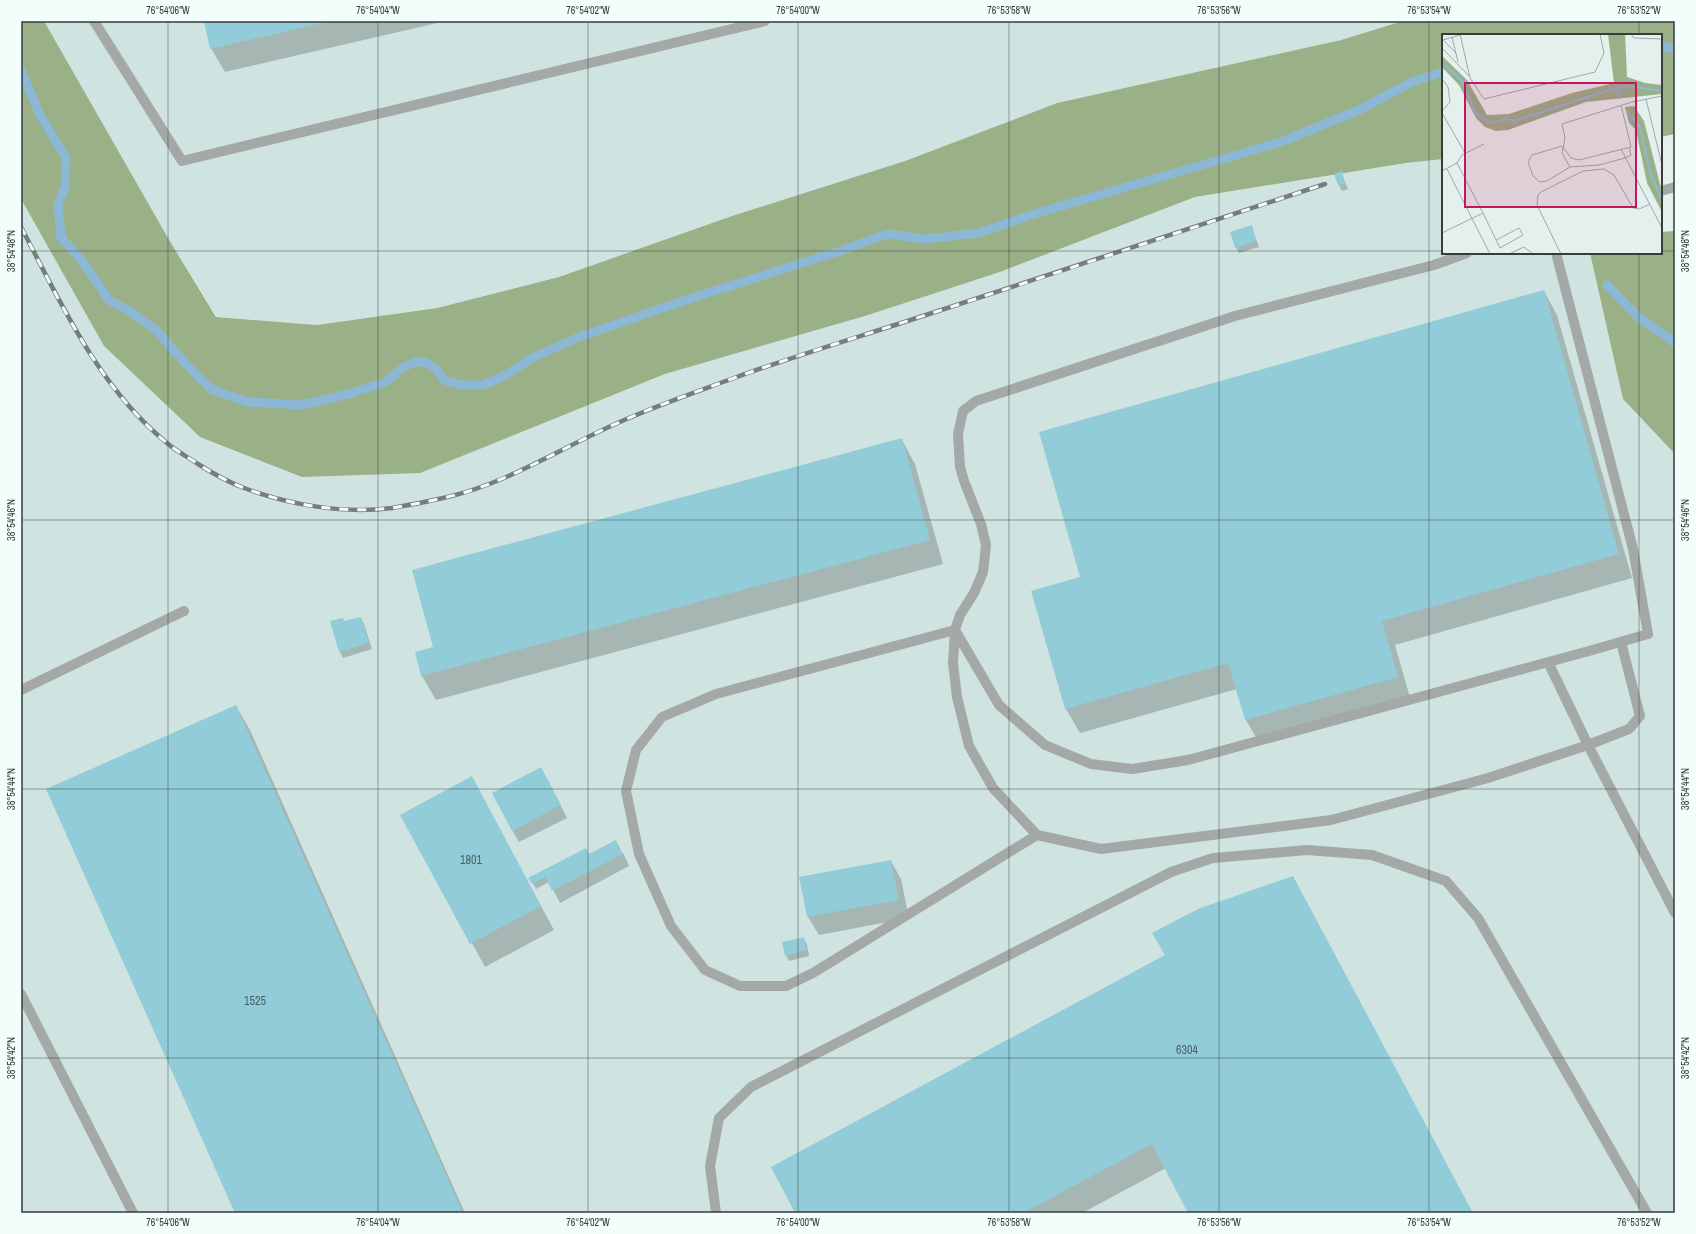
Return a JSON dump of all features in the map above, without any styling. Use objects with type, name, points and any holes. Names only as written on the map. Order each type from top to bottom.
[{"type":"lane","points":[[94,21],[182,160],[765,21]]},
{"type":"lane","points":[[1662,191],[1675,187]]},
{"type":"lane","points":[[1464,254],[1434,265],[1235,316],[976,401],[962,411],[958,434],[964,481],[982,524],[986,545],[983,572],[974,593],[960,615],[955,630],[953,663],[957,698],[969,746],[993,788],[1037,835],[1101,849],[1331,820],[1488,778],[1588,745],[1629,729],[1640,716],[1621,642]]},
{"type":"lane","points":[[955,630],[999,705],[1045,745],[1091,764],[1132,769],[1188,760],[1648,634],[1633,549],[1556,254]]},
{"type":"lane","points":[[21,690],[184,611]]},
{"type":"lane","points":[[955,630],[716,694],[662,717],[636,750],[626,791],[639,854],[671,926],[705,970],[740,986],[786,986],[813,972],[1037,835]]},
{"type":"lane","points":[[1548,662],[1588,745],[1675,913]]},
{"type":"lane","points":[[716,1213],[710,1166],[719,1118],[751,1087],[1171,872],[1213,858],[1307,850],[1372,855],[1446,880],[1478,918],[1647,1213]]},
{"type":"lane","points":[[21,994],[133,1213]]},
{"type":"shaded area","points":[[44,21],[1403,21],[1341,40],[1057,103],[905,161],[732,216],[559,277],[437,308],[317,325],[217,317],[168,238]]},
{"type":"shaded area","points":[[1442,159],[1442,254],[1590,254],[1623,399],[1675,454],[1675,1213],[21,1213],[21,199],[104,346],[200,437],[420,473],[665,374],[865,316],[1000,272],[1195,197],[1406,163]]},
{"type":"green space","points":[[21,21],[44,21],[168,238],[216,317],[317,325],[437,308],[559,277],[732,216],[905,161],[1057,103],[1341,40],[1403,21],[1675,21],[1675,134],[1662,137],[1662,34],[1442,34],[1442,159],[1406,163],[1195,197],[1000,272],[865,316],[665,374],[420,473],[302,477],[200,437],[104,346],[21,199]]},
{"type":"green space","points":[[1674,231],[1675,234],[1675,454],[1623,399],[1590,254],[1662,254],[1662,232]]},
{"type":"building","points":[[204,21],[327,21],[327,22],[210,49]]},
{"type":"building","points":[[1342,171],[1345,183],[1338,185],[1334,174]]},
{"type":"building","points":[[1252,225],[1256,241],[1235,248],[1230,232]]},
{"type":"building","points":[[1544,290],[1619,554],[1382,621],[1398,677],[1245,720],[1228,663],[1065,709],[1031,591],[1080,577],[1039,432]]},
{"type":"building","points":[[902,438],[930,540],[421,676],[415,652],[433,647],[412,570]]},
{"type":"building","points":[[361,617],[369,643],[339,652],[330,621],[343,618],[344,621]]},
{"type":"building","points":[[236,705],[463,1213],[235,1213],[46,789]]},
{"type":"building","points":[[541,767],[561,805],[512,831],[492,793]]},
{"type":"building","points":[[472,776],[541,906],[470,944],[400,815]]},
{"type":"building","points":[[616,840],[623,854],[552,891],[545,877],[532,884],[528,878],[586,848],[589,854]]},
{"type":"building","points":[[891,860],[899,900],[807,917],[799,877]]},
{"type":"building","points":[[1293,876],[1473,1213],[1188,1213],[1152,1144],[1023,1213],[795,1213],[771,1167],[1165,955],[1152,933],[1198,909]]},
{"type":"building","points":[[804,937],[807,950],[785,956],[782,942]]},
{"type":"waterway","points":[[1662,46],[1675,49]]},
{"type":"waterway","points":[[21,70],[40,115],[66,158],[65,186],[58,205],[61,237],[83,262],[109,300],[128,310],[156,330],[186,364],[211,389],[248,402],[302,405],[352,393],[386,382],[402,368],[415,362],[425,362],[436,369],[444,380],[461,385],[483,385],[502,377],[534,357],[579,337],[686,300],[840,251],[887,234],[925,239],[978,233],[1034,214],[1281,142],[1359,110],[1412,82],[1442,72]]},
{"type":"waterway","points":[[1607,285],[1638,317],[1673,341],[1675,344]]},
{"type":"railway","points":[[21,227],[67,314],[101,370],[143,421],[171,446],[220,477],[238,486],[262,494],[317,507],[373,510],[392,508],[467,492],[490,484],[534,464],[636,415],[734,378],[806,353],[1026,283],[1325,184]]}]
